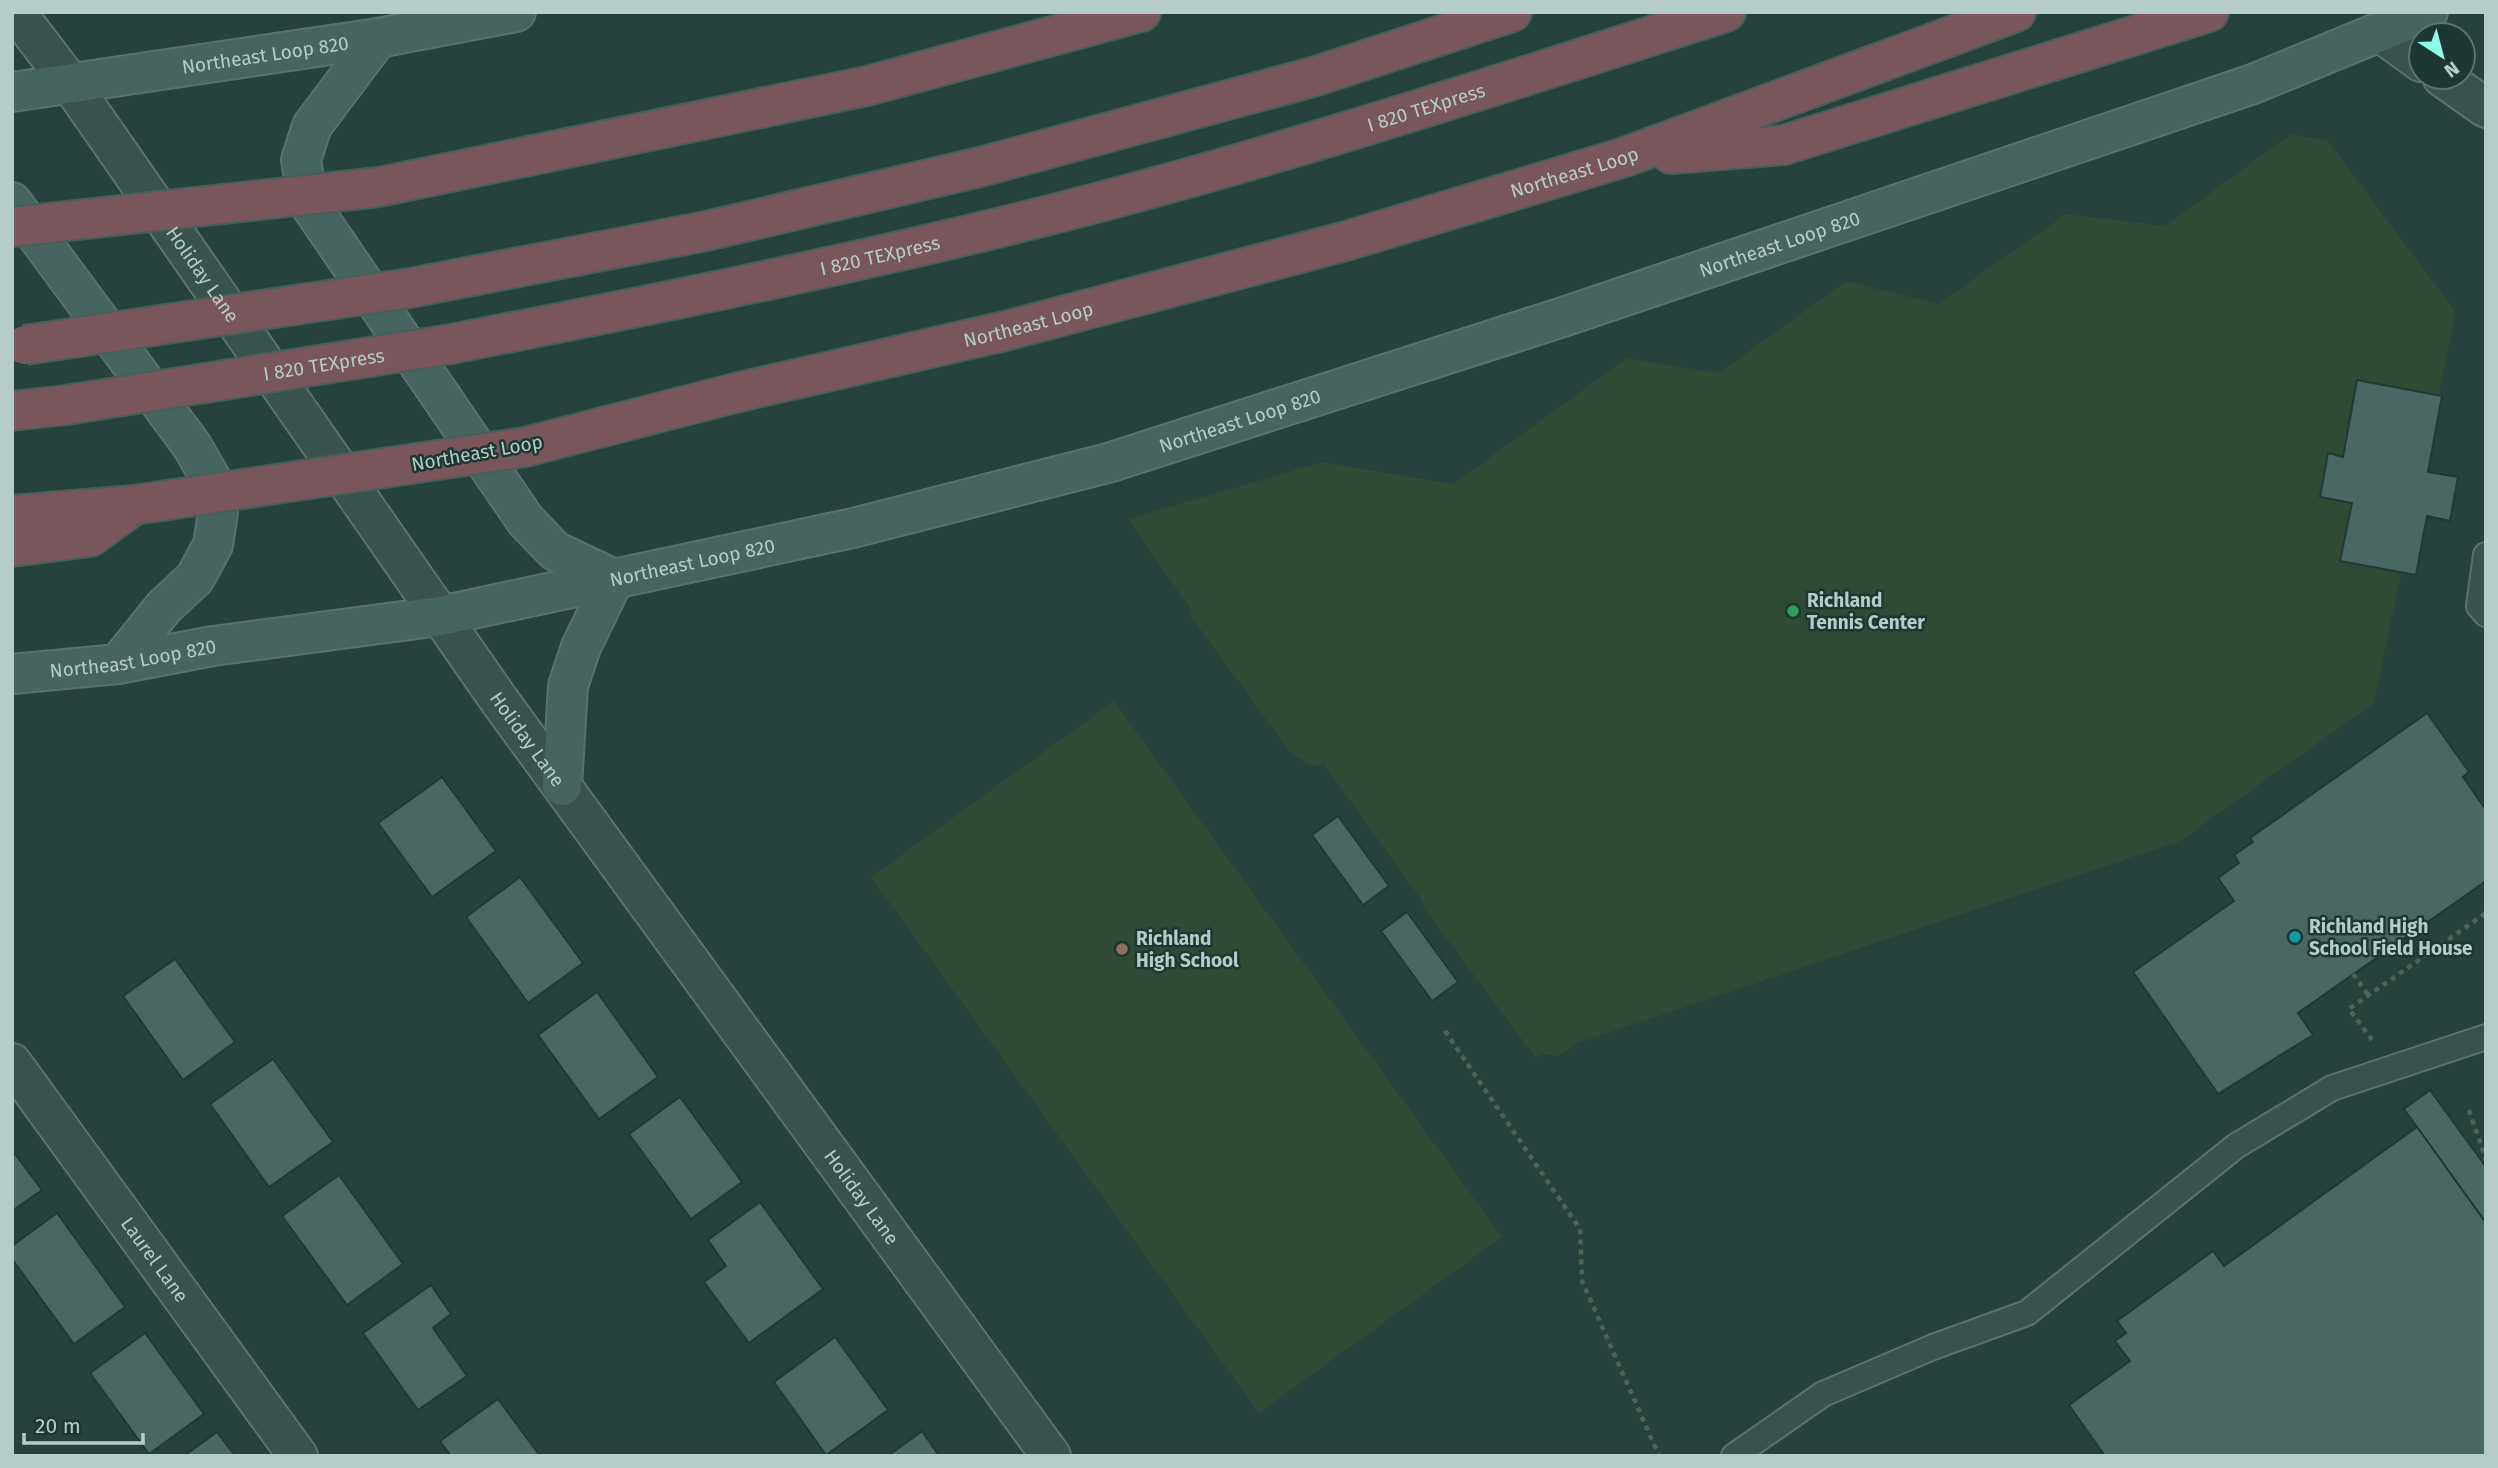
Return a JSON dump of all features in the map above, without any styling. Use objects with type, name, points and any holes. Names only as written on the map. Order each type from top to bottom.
[{"type":"highway","points":[[12,227],[379,187],[867,86],[1141,12]]},
{"type":"highway","points":[[18,345],[410,288],[706,231],[981,167],[1313,77],[1512,12]]},
{"type":"highway","name":"I 820 TEXpress","points":[[12,411],[66,405],[451,344],[727,290],[992,229],[1342,134],[1726,12]]},
{"type":"highway","name":"Northeast Loop","points":[[12,515],[134,505],[525,447],[739,392],[1005,331],[1254,265],[1625,157],[2016,12]]},
{"type":"highway","points":[[1625,157],[1784,145],[2209,12]]},
{"type":"highway","points":[[12,547],[90,537],[134,505]]},
{"type":"main road","name":"Northeast Loop 820","points":[[12,92],[378,38],[516,12]]},
{"type":"main road","name":"Northeast Loop 820","points":[[12,674],[118,664],[213,646],[440,616],[853,528],[1108,463],[1566,316],[2253,84],[2428,12]]},
{"type":"main road","points":[[378,38],[312,126],[301,160],[308,202],[526,521],[555,551],[614,579],[581,647],[568,686],[562,786]]},
{"type":"main road","points":[[12,202],[192,446],[211,479],[218,512],[213,545],[195,578],[164,607],[118,664]]},
{"type":"street","name":"Holiday Lane","points":[[16,12],[70,83],[440,616],[1051,1456]]},
{"type":"street","points":[[2381,33],[2407,52]]},
{"type":"street","points":[[2462,91],[2486,108]]},
{"type":"street","name":"Laurel Lane","points":[[12,1063],[298,1456]]},
{"type":"lane","points":[[2486,555],[2479,606],[2486,614]]},
{"type":"lane","points":[[1734,1456],[1823,1394],[1933,1347],[2027,1313],[2236,1146],[2332,1088],[2486,1037]]},
{"type":"path","points":[[2374,1042],[2349,1009],[2486,913]]},
{"type":"path","points":[[2353,974],[2368,996]]},
{"type":"path","points":[[1445,1031],[1580,1229],[1582,1281],[1659,1456]]},
{"type":"path","points":[[2469,1110],[2486,1160]]},
{"type":"green space","name":"Richland Tennis Center","points":[[2291,134],[2328,141],[2456,312],[2374,703],[2180,841],[1578,1043],[1559,1056],[1544,1054],[1535,1057],[1423,907],[1423,902],[1323,763],[1316,767],[1292,755],[1190,615],[1191,610],[1128,519],[1323,462],[1453,484],[1627,358],[1719,373],[1846,281],[1938,304],[2066,214],[2165,226]]},
{"type":"green space","points":[[1114,701],[1502,1237],[1259,1413],[871,877]]},
{"type":"building","points":[[2357,380],[2442,396],[2428,472],[2458,477],[2450,521],[2427,516],[2416,575],[2340,561],[2352,503],[2320,497],[2328,453],[2343,457]]},
{"type":"building","name":"Richland High School Field House","points":[[2427,713],[2469,772],[2463,777],[2486,810],[2486,881],[2298,1013],[2313,1035],[2218,1094],[2133,972],[2234,901],[2218,878],[2239,863],[2234,855],[2253,842],[2250,838]]},
{"type":"building","points":[[442,777],[496,851],[432,897],[378,823]]},
{"type":"building","points":[[1338,816],[1389,886],[1363,905],[1312,835]]},
{"type":"building","points":[[520,877],[583,963],[528,1003],[466,917]]},
{"type":"building","points":[[1407,912],[1458,982],[1432,1001],[1381,931]]},
{"type":"building","points":[[175,959],[235,1042],[183,1080],[123,996]]},
{"type":"building","points":[[597,992],[658,1077],[599,1119],[538,1035]]},
{"type":"building","points":[[273,1059],[333,1142],[269,1187],[210,1104]]},
{"type":"building","points":[[2430,1090],[2486,1167],[2486,1223],[2404,1109]]},
{"type":"building","points":[[680,1097],[742,1182],[691,1219],[629,1134]]},
{"type":"building","points":[[2417,1127],[2486,1223],[2486,1456],[2105,1456],[2069,1405],[2130,1361],[2115,1341],[2126,1333],[2117,1321],[2213,1251],[2224,1266]]},
{"type":"building","points":[[12,1150],[42,1190],[12,1211]]},
{"type":"building","points":[[339,1175],[403,1264],[347,1305],[282,1216]]},
{"type":"building","points":[[760,1202],[823,1289],[749,1343],[704,1282],[726,1266],[708,1240]]},
{"type":"building","points":[[57,1213],[125,1307],[74,1344],[12,1259],[12,1246]]},
{"type":"building","points":[[431,1285],[451,1314],[433,1328],[467,1376],[418,1410],[363,1333]]},
{"type":"building","points":[[145,1333],[204,1414],[149,1454],[90,1373]]},
{"type":"building","points":[[835,1337],[888,1410],[826,1455],[774,1382]]},
{"type":"building","points":[[498,1399],[540,1456],[451,1456],[440,1441]]},
{"type":"building","points":[[922,1431],[939,1456],[888,1456]]},
{"type":"building","points":[[217,1432],[235,1456],[184,1456]]},
{"type":"place","name":"Richland Tennis Center","points":[[1793,611]]},
{"type":"place","name":"Richland High School Field House","points":[[2295,937]]},
{"type":"place","name":"Richland High School","points":[[1122,949]]}]
